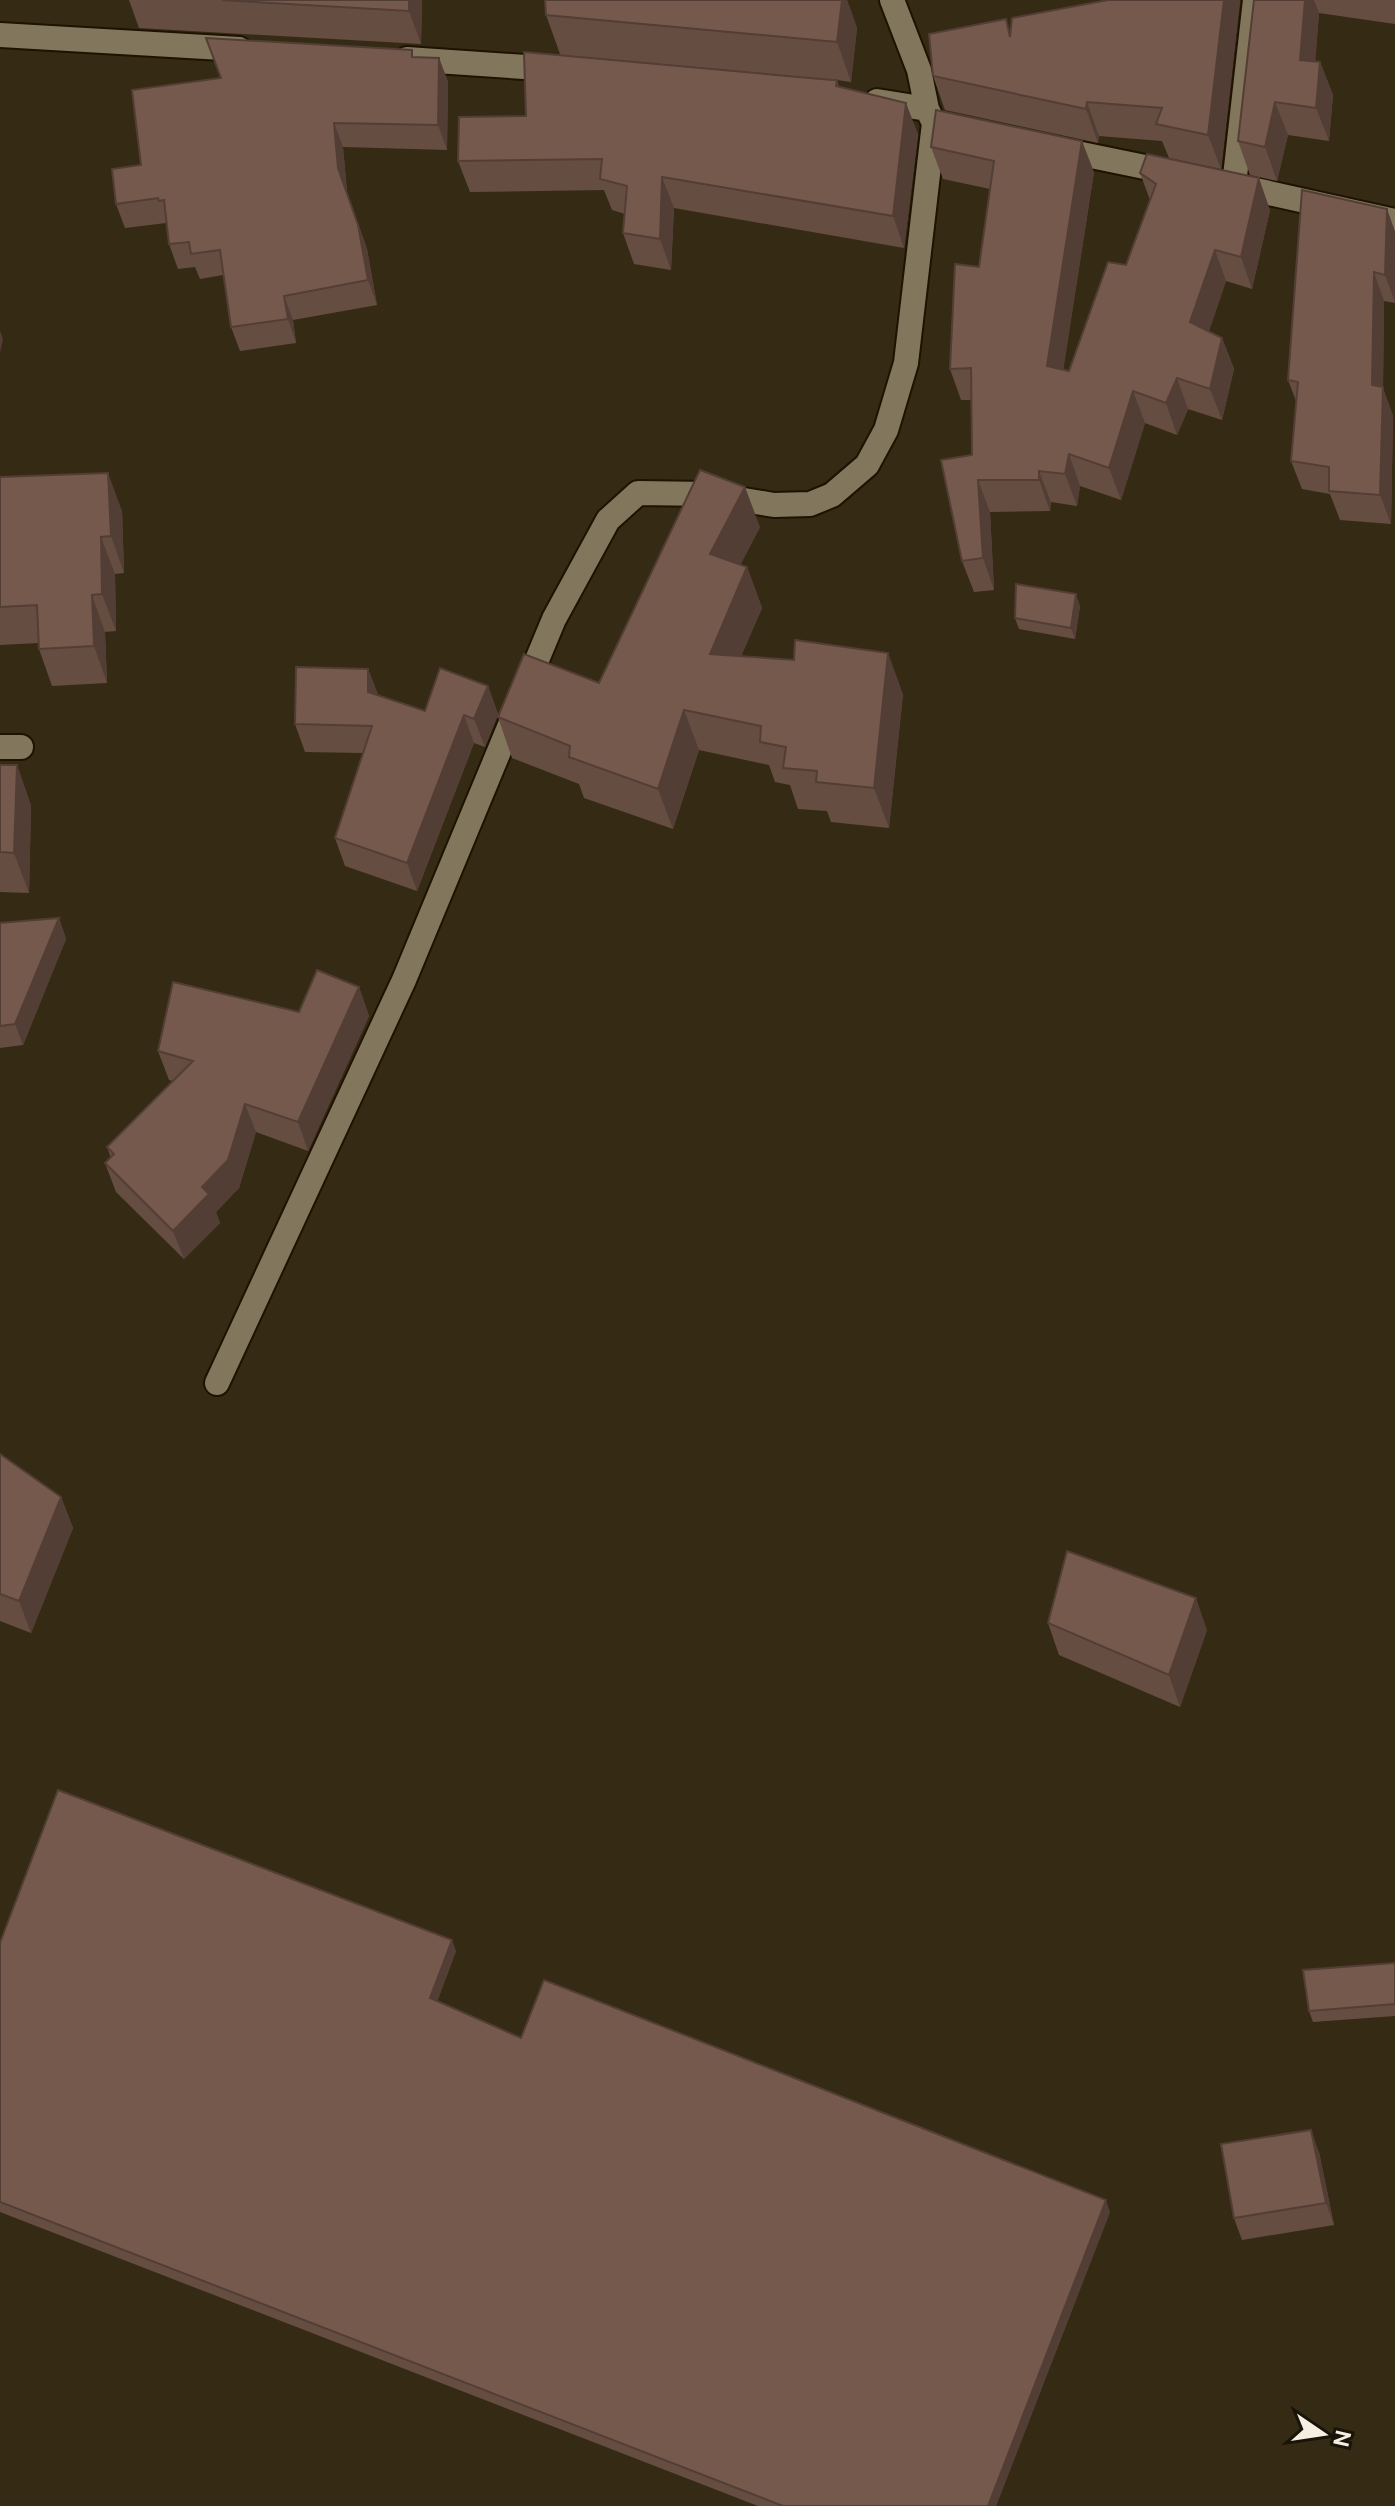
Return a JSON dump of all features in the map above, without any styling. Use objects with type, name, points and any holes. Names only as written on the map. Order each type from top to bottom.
[{"type":"street","points":[[217,1383],[404,980],[554,619],[608,520],[638,493],[708,494],[774,505],[810,504],[832,495],[867,465],[886,430],[906,363],[931,116],[919,70],[892,0]]},
{"type":"street","points":[[1234,185],[1255,0]]},
{"type":"street","points":[[0,35],[267,50]]},
{"type":"street","points":[[376,57],[580,71]]},
{"type":"street","points":[[858,98],[931,116],[964,129]]},
{"type":"street","points":[[1039,145],[1395,221]]},
{"type":"building","points":[[222,0],[409,0],[409,11]]},
{"type":"building","points":[[545,0],[842,0],[837,42],[546,15]]},
{"type":"building","points":[[1108,0],[1224,0],[1208,135],[1156,124],[1162,108],[1087,102],[1086,109],[933,76],[929,34],[1006,19],[1010,37],[1012,18]]},
{"type":"building","points":[[1254,0],[1305,0],[1300,60],[1320,62],[1316,108],[1275,102],[1265,147],[1238,141]]},
{"type":"building","points":[[206,38],[412,50],[412,57],[439,58],[438,125],[334,123],[338,168],[358,225],[368,280],[284,296],[288,319],[231,327],[220,250],[191,254],[189,242],[169,244],[164,200],[159,201],[158,198],[116,204],[112,169],[141,165],[132,90],[221,78]]},
{"type":"building","points":[[524,52],[837,80],[836,86],[906,103],[893,216],[662,177],[660,239],[623,233],[627,186],[600,179],[602,159],[458,161],[459,117],[526,116]]},
{"type":"building","points":[[936,110],[1082,141],[1047,366],[1069,371],[1108,262],[1126,265],[1156,184],[1140,173],[1147,154],[1259,178],[1241,257],[1215,250],[1190,322],[1222,338],[1210,389],[1177,378],[1166,403],[1133,391],[1109,468],[1069,454],[1065,474],[1039,471],[1039,480],[978,480],[983,558],[962,561],[941,460],[972,455],[971,368],[950,369],[955,264],[979,267],[994,161],[931,147]]},
{"type":"building","points":[[1302,190],[1387,209],[1385,275],[1374,272],[1372,385],[1383,387],[1380,495],[1329,491],[1329,467],[1291,461],[1298,382],[1288,380]]},
{"type":"building","points":[[700,470],[745,487],[710,554],[747,567],[710,654],[794,660],[795,640],[888,653],[874,788],[816,782],[817,771],[783,768],[786,747],[760,742],[761,726],[684,710],[658,789],[569,757],[570,746],[498,717],[524,654],[599,683]]},
{"type":"building","points":[[108,473],[111,536],[101,537],[102,594],[92,595],[94,646],[39,649],[37,605],[0,607],[0,477]]},
{"type":"building","points":[[1016,584],[1076,594],[1071,628],[1015,618]]},
{"type":"building","points":[[296,667],[368,669],[368,692],[425,711],[440,668],[488,686],[474,719],[464,715],[407,863],[335,838],[372,726],[295,724]]},
{"type":"building","points":[[0,765],[17,765],[14,853],[0,852]]},
{"type":"building","points":[[59,918],[15,1024],[0,1026],[0,923]]},
{"type":"building","points":[[317,970],[359,987],[298,1122],[245,1104],[228,1160],[202,1187],[209,1194],[173,1231],[105,1163],[114,1154],[107,1147],[193,1061],[158,1051],[173,982],[299,1012]]},
{"type":"building","points":[[0,1454],[61,1497],[19,1601],[0,1594]]},
{"type":"building","points":[[1067,1551],[1196,1598],[1169,1675],[1048,1623]]},
{"type":"building","points":[[58,1790],[452,1940],[430,1998],[521,2038],[544,1980],[1106,2200],[988,2506],[783,2506],[0,2202],[0,1943]]},
{"type":"building","points":[[1395,1963],[1395,2004],[1309,2011],[1303,1970]]},
{"type":"building","points":[[1311,2130],[1326,2203],[1234,2218],[1221,2144]]}]
